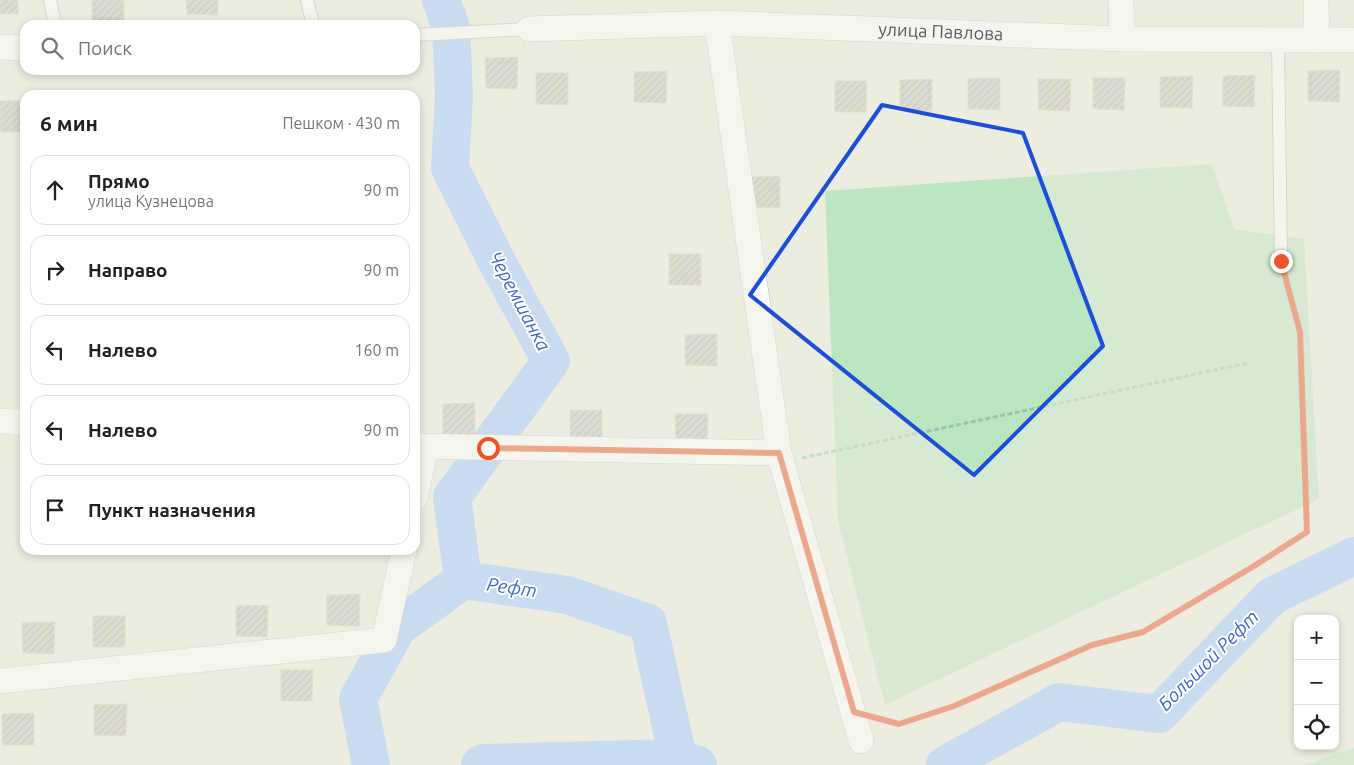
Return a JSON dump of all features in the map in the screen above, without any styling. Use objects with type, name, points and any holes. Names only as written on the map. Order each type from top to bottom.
[{"type":"street","points":[[1121,0],[1122,39]]},
{"type":"street","points":[[1316,0],[1317,40]]},
{"type":"street","points":[[717,23],[780,458],[861,741]]},
{"type":"street","name":"улица Павлова","points":[[530,29],[717,23],[1122,39],[1354,40]]},
{"type":"street","points":[[0,47],[20,48]]},
{"type":"street","points":[[0,421],[20,423]]},
{"type":"street","points":[[421,446],[780,458]]},
{"type":"street","points":[[0,681],[384,640],[403,555]]},
{"type":"lane","points":[[50,0],[54,20]]},
{"type":"lane","points":[[307,0],[312,20]]},
{"type":"lane","points":[[420,35],[530,29]]},
{"type":"lane","points":[[1278,39],[1281,261]]},
{"type":"path","points":[[854,712],[899,724],[954,706],[1092,645],[1143,632],[1307,532],[1300,332],[1281,261]]},
{"type":"path","points":[[780,458],[1248,363]]},
{"type":"highlighted area","points":[[882,105],[1023,133],[1103,346],[974,475],[750,295]]},
{"type":"green space","points":[[1212,164],[1234,229],[1304,239],[1319,499],[885,705],[838,521],[825,191]]},
{"type":"green space","points":[[1354,748],[1354,765],[1303,765]]},
{"type":"building","points":[[0,0],[18,0],[18,14],[0,14]]},
{"type":"building","points":[[92,0],[124,0],[124,20],[92,20]]},
{"type":"building","points":[[186,0],[218,0],[218,15],[187,14]]},
{"type":"building","points":[[518,57],[517,89],[486,88],[485,58]]},
{"type":"building","points":[[1340,70],[1339,102],[1308,101],[1308,71]]},
{"type":"building","points":[[667,71],[666,103],[634,102],[634,72]]},
{"type":"building","points":[[536,73],[568,73],[568,105],[536,104]]},
{"type":"building","points":[[1255,75],[1254,107],[1223,106],[1223,76]]},
{"type":"building","points":[[1193,76],[1192,108],[1160,107],[1160,77]]},
{"type":"building","points":[[1000,78],[1000,110],[968,109],[968,79]]},
{"type":"building","points":[[1093,78],[1125,78],[1124,110],[1093,109]]},
{"type":"building","points":[[932,79],[932,111],[900,110],[900,80]]},
{"type":"building","points":[[1038,79],[1071,79],[1070,111],[1039,110]]},
{"type":"building","points":[[835,81],[867,81],[866,112],[835,112]]},
{"type":"building","points":[[0,101],[20,101],[20,132],[0,132]]},
{"type":"building","points":[[780,176],[780,208],[748,207],[748,177]]},
{"type":"building","points":[[669,254],[701,254],[701,285],[669,285]]},
{"type":"building","points":[[717,334],[717,366],[685,365],[685,335]]},
{"type":"building","points":[[475,403],[475,435],[443,434],[443,404]]},
{"type":"building","points":[[570,410],[602,410],[602,441],[570,441]]},
{"type":"building","points":[[675,414],[708,414],[707,445],[676,445]]},
{"type":"building","points":[[360,594],[359,626],[327,625],[327,595]]},
{"type":"building","points":[[268,605],[267,637],[236,636],[236,606]]},
{"type":"building","points":[[93,616],[125,616],[125,647],[93,647]]},
{"type":"building","points":[[55,622],[54,654],[23,653],[22,623]]},
{"type":"building","points":[[281,670],[313,670],[312,701],[281,701]]},
{"type":"building","points":[[127,704],[126,736],[94,735],[94,705]]},
{"type":"building","points":[[34,713],[34,745],[2,745],[2,714]]},
{"type":"waterway","name":"Черемшанка","points":[[441,0],[451,27],[454,96],[450,168],[497,262],[551,361],[452,497],[463,580]]},
{"type":"waterway","name":"Большой Рефт","points":[[945,765],[1059,702],[1159,714],[1272,596],[1354,556]]},
{"type":"waterway","name":"Рефт","points":[[371,765],[358,699],[398,627],[463,580],[567,595],[648,623],[678,758]]},
{"type":"waterway","name":"Большой Рефт","points":[[480,765],[483,763],[678,758],[698,765]]},
{"type":"route","points":[[488,448],[779,453],[854,712],[899,724],[954,706],[1092,645],[1143,632],[1307,532],[1300,332],[1281,261]]}]
